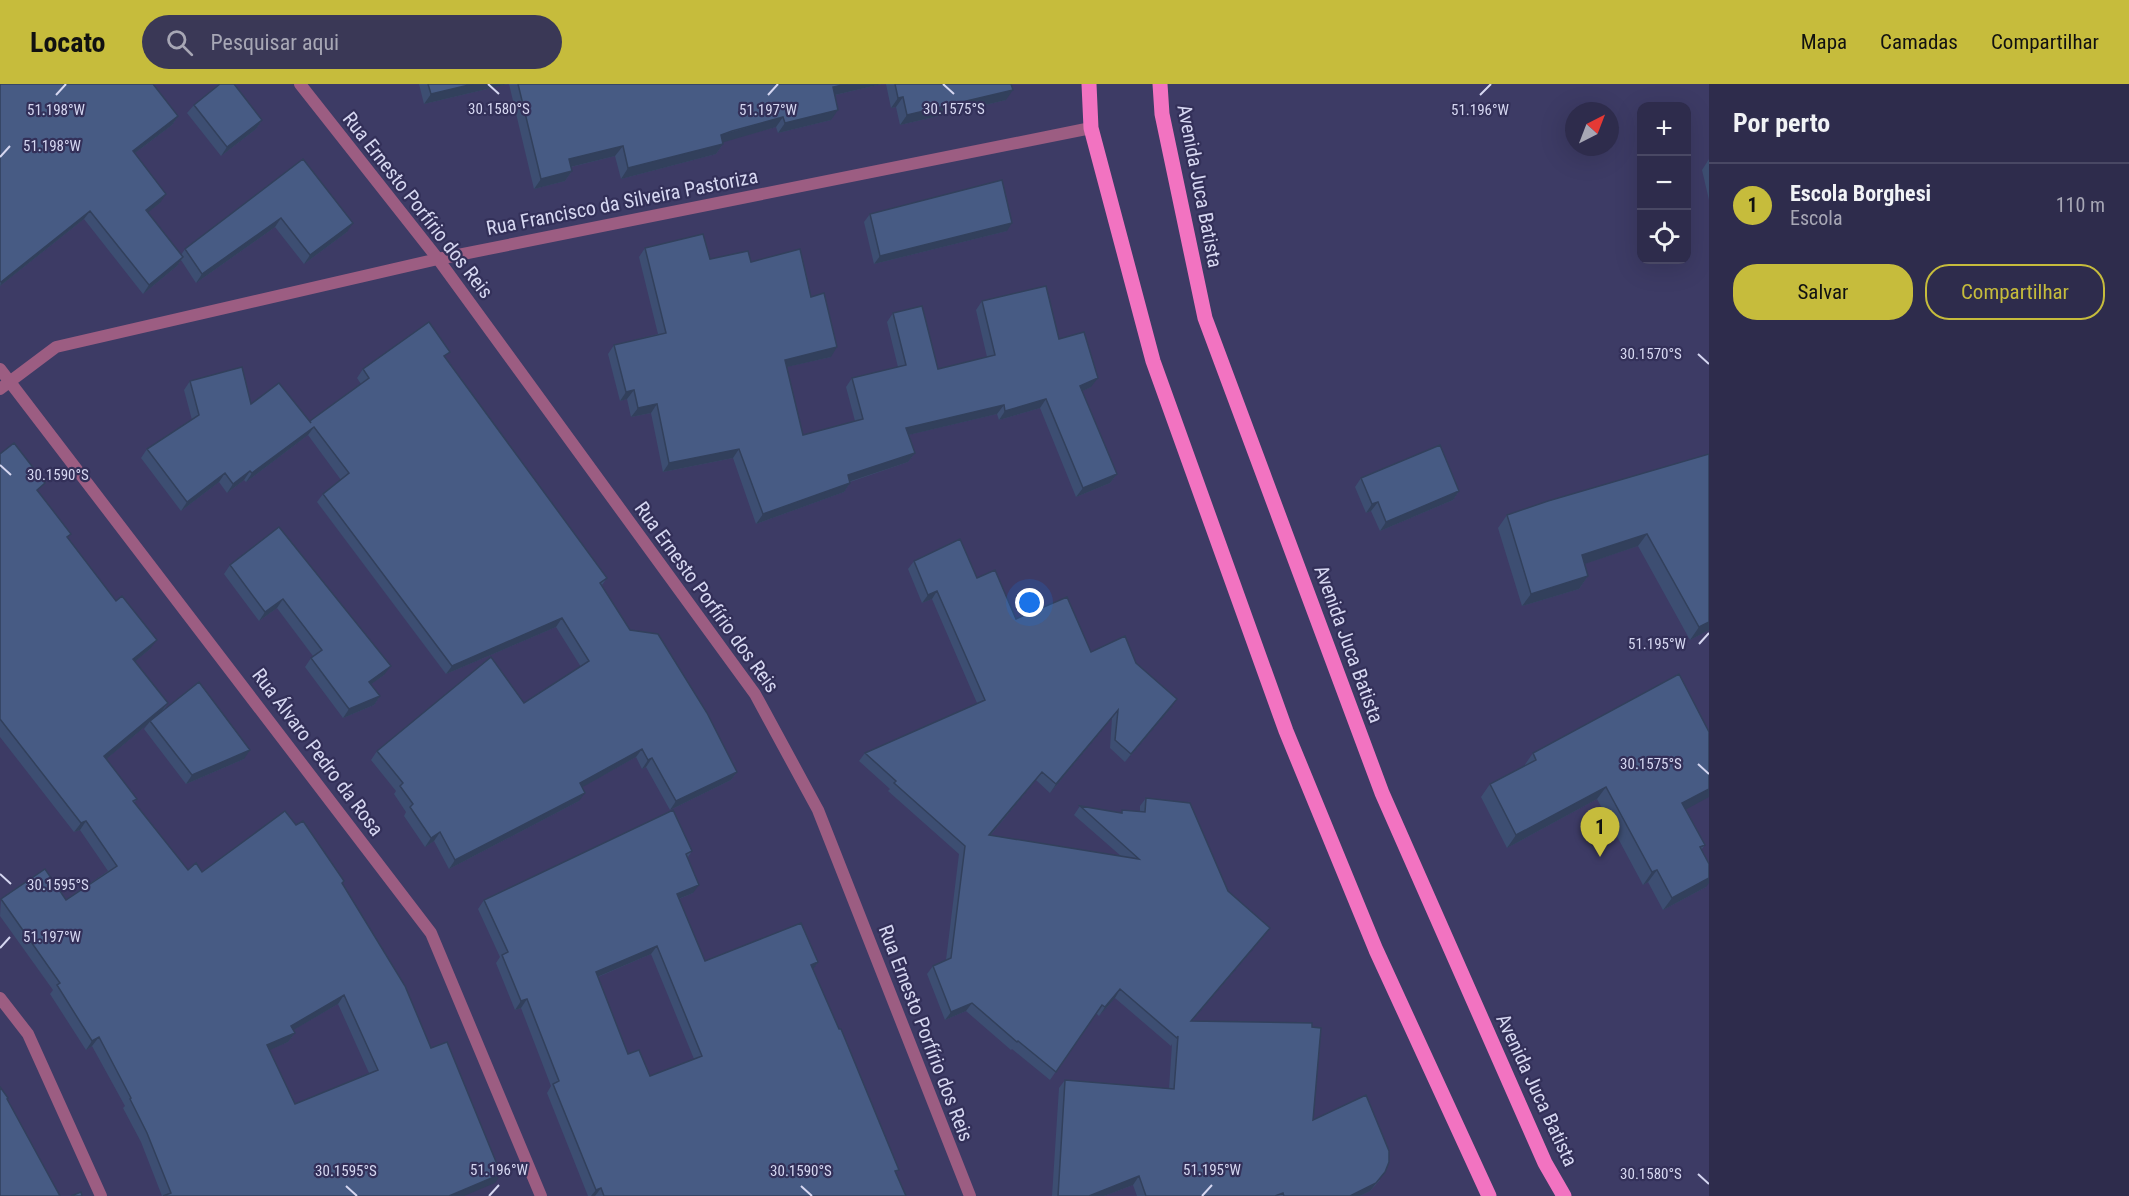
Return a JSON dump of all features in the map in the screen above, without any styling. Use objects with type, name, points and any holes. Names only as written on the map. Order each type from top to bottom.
[{"type":"main road","points":[[1089,84],[1091,128],[1153,361],[1286,731],[1376,950],[1489,1196]]},
{"type":"main road","name":"Avenida Juca Batista","points":[[1161,84],[1162,114],[1205,318],[1382,793],[1545,1163],[1564,1196]]},
{"type":"street","name":"Rua Ernesto Porfírio dos Reis","points":[[300,84],[438,260],[755,694],[818,810],[970,1196]]},
{"type":"street","name":"Rua Francisco da Silveira Pastoriza","points":[[5,385],[56,347],[438,260],[1091,128]]},
{"type":"street","name":"Rua Álvaro Pedro da Rosa","points":[[0,369],[5,385],[431,933],[541,1196]]},
{"type":"street","points":[[0,998],[28,1034],[101,1196]]},
{"type":"building","points":[[0,84],[153,84],[178,116],[133,151],[166,194],[146,210],[183,257],[149,285],[90,211],[1,282]]},
{"type":"building","points":[[220,84],[234,84],[262,120],[227,147],[194,105]]},
{"type":"building","points":[[428,84],[473,84],[431,94]]},
{"type":"building","points":[[518,84],[847,84],[833,87],[838,110],[785,123],[783,117],[732,131],[721,135],[723,144],[628,168],[623,146],[569,159],[572,171],[541,179]]},
{"type":"building","points":[[895,84],[1011,84],[1013,90],[907,115],[903,97],[898,98]]},
{"type":"building","points":[[303,159],[353,223],[310,255],[281,218],[202,274],[185,249]]},
{"type":"building","points":[[1002,180],[1012,223],[880,256],[870,214]]},
{"type":"building","points":[[703,234],[710,259],[748,251],[751,262],[800,249],[811,297],[824,293],[837,347],[785,360],[803,435],[863,419],[852,378],[906,365],[893,313],[922,306],[938,369],[995,355],[982,301],[1046,286],[1059,339],[1084,332],[1098,378],[1080,386],[1117,474],[1083,488],[1046,399],[1005,411],[1004,405],[906,428],[915,453],[848,475],[850,483],[763,514],[739,449],[669,463],[657,404],[638,408],[634,390],[626,392],[614,345],[666,333],[645,248]]},
{"type":"building","points":[[429,322],[450,352],[444,356],[607,578],[600,583],[630,630],[658,634],[707,713],[737,772],[676,801],[652,758],[648,760],[642,749],[580,783],[585,793],[455,860],[440,832],[431,838],[410,807],[413,804],[400,786],[403,783],[377,751],[491,657],[524,703],[589,661],[562,618],[452,666],[323,494],[349,473],[314,427],[252,473],[250,471],[233,484],[225,473],[187,502],[147,449],[199,415],[190,381],[242,367],[251,404],[279,383],[311,423],[310,421],[369,378],[363,369]]},
{"type":"building","points":[[14,443],[45,483],[37,490],[71,534],[67,537],[116,601],[122,596],[157,640],[133,659],[168,703],[104,756],[137,799],[133,801],[188,870],[196,863],[202,872],[285,811],[296,825],[303,821],[344,881],[342,883],[405,986],[431,1048],[447,1042],[501,1174],[449,1196],[163,1196],[171,1193],[147,1133],[99,1037],[92,1041],[57,985],[60,983],[1,899],[45,869],[66,900],[117,866],[86,821],[81,823],[0,719],[0,454]],"holes":[[[344,995],[378,1070],[295,1104],[267,1045],[295,1033],[291,1026]]]},
{"type":"building","points":[[1440,445],[1459,491],[1386,522],[1378,502],[1372,504],[1361,478]]},
{"type":"building","points":[[1709,454],[1709,622],[1699,627],[1647,534],[1582,555],[1588,576],[1531,594],[1507,515]]},
{"type":"building","points":[[279,527],[391,666],[369,682],[380,696],[349,709],[311,658],[322,650],[283,599],[265,612],[230,565]]},
{"type":"building","points":[[960,539],[977,578],[995,570],[1016,619],[1067,597],[1091,652],[1125,636],[1136,663],[1177,699],[1131,754],[1115,740],[1118,710],[1056,784],[1042,772],[989,835],[1139,859],[1080,806],[1122,813],[1122,810],[1145,812],[1146,798],[1190,803],[1228,891],[1270,928],[1191,1021],[1312,1023],[1312,1027],[1321,1028],[1313,1120],[1366,1095],[1389,1151],[1389,1162],[1385,1172],[1376,1183],[1350,1196],[1284,1196],[1283,1193],[1275,1196],[1146,1196],[1139,1176],[1089,1196],[1058,1196],[1065,1080],[1174,1089],[1178,1036],[1177,1038],[1120,989],[1105,1007],[1102,1005],[1056,1072],[972,1003],[951,1012],[933,966],[951,958],[965,846],[894,783],[896,781],[865,753],[985,700],[937,591],[928,595],[914,561]]},
{"type":"building","points":[[1679,674],[1709,732],[1709,789],[1682,803],[1705,845],[1700,847],[1709,864],[1709,878],[1672,898],[1657,870],[1652,872],[1606,787],[1516,835],[1490,784],[1536,760],[1533,753]]},
{"type":"building","points":[[199,682],[250,750],[192,775],[150,721]]},
{"type":"building","points":[[673,810],[692,851],[686,854],[699,885],[677,894],[705,961],[801,923],[818,962],[811,965],[839,1029],[841,1029],[899,1170],[895,1171],[906,1196],[604,1196],[601,1188],[596,1190],[553,1084],[559,1081],[527,999],[521,1001],[502,955],[508,952],[484,900]],"holes":[[[657,946],[702,1056],[650,1076],[639,1050],[628,1054],[596,972]]]},
{"type":"building","points":[[0,1087],[8,1098],[60,1196],[0,1196]]},
{"type":"place","name":"Escola Borghesi","points":[[1600,857]]}]
